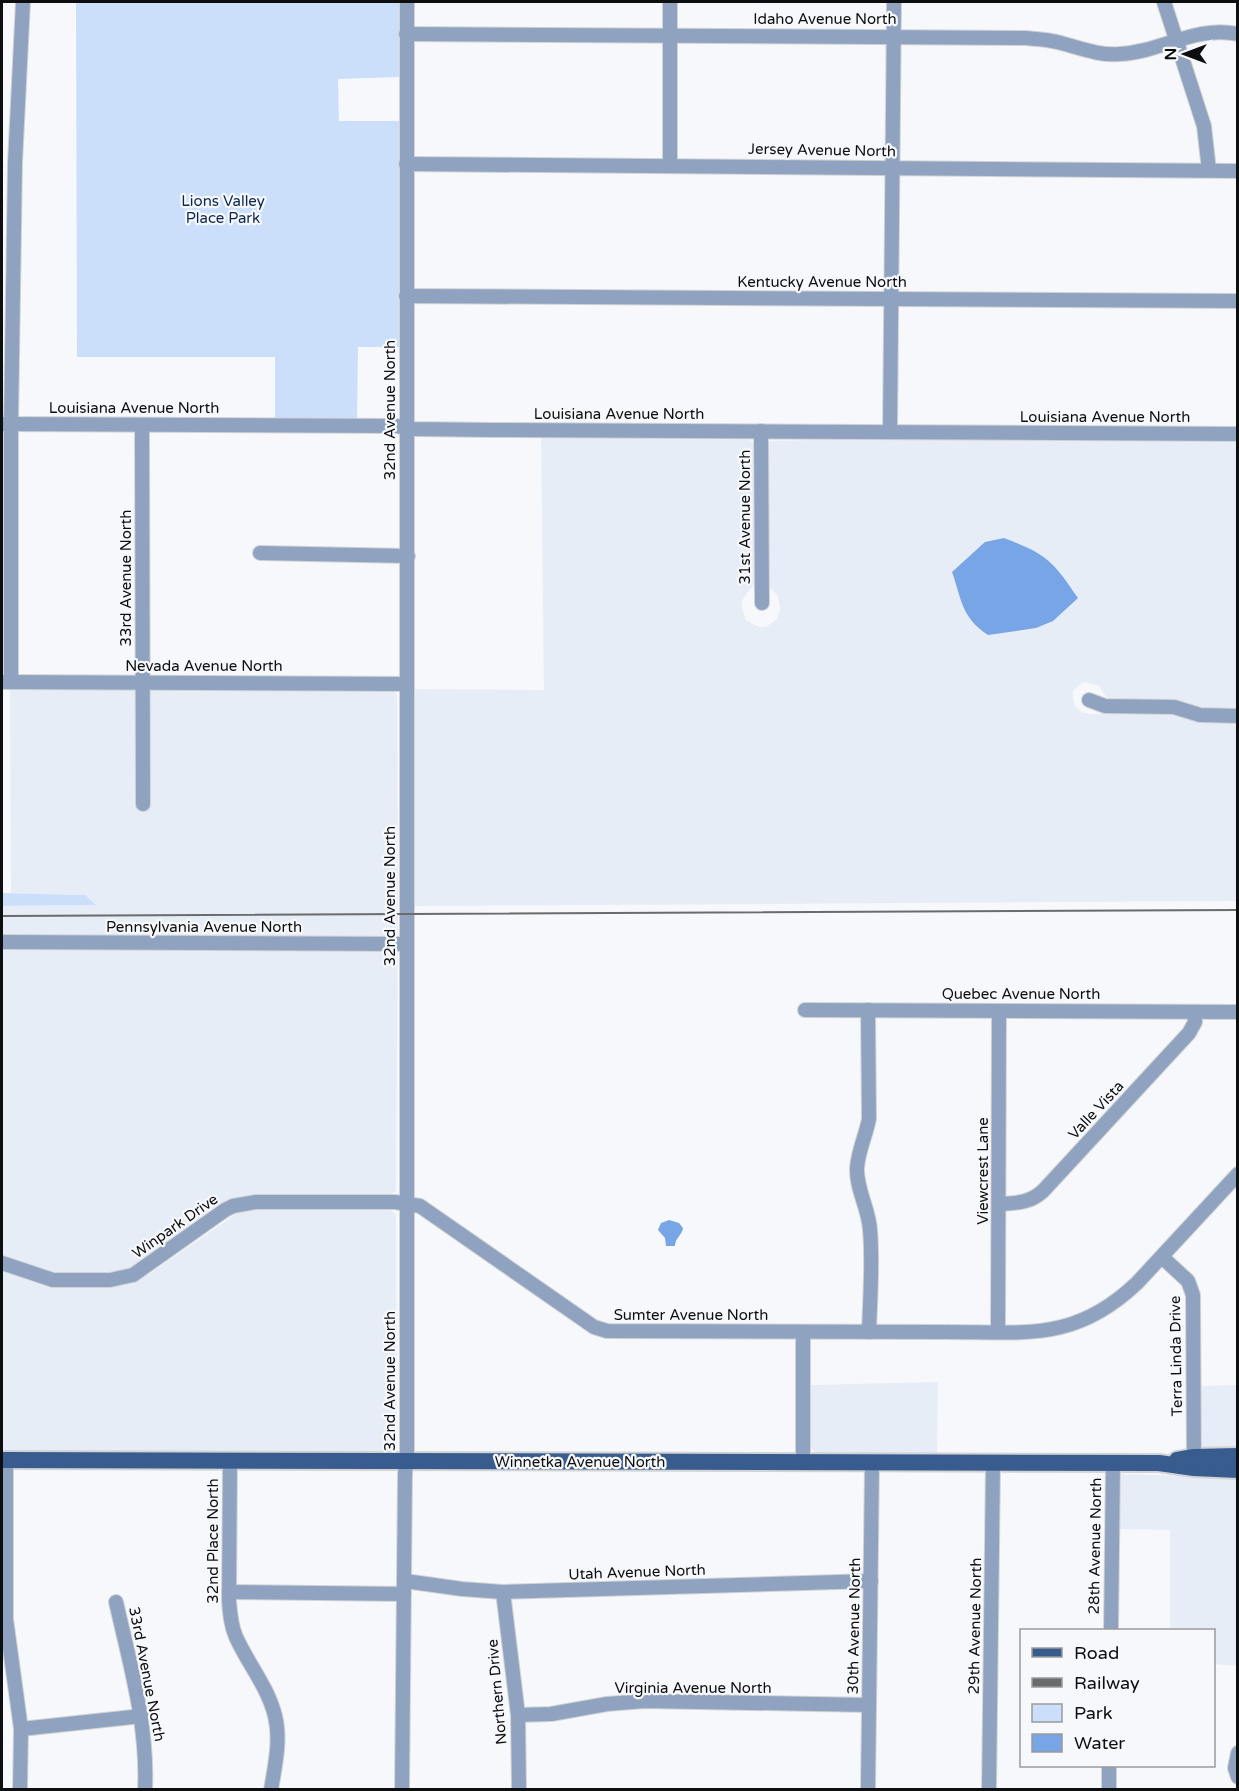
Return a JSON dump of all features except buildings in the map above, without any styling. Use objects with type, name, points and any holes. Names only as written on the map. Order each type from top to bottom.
[{"type":"main road","name":"Winnetka Avenue North","points":[[4,1460],[1194,1463],[1238,1456]]},
{"type":"main road","name":"Winnetka Avenue North","points":[[1194,1463],[1238,1470]]},
{"type":"street","points":[[6,682],[8,163],[23,2]]},
{"type":"street","name":"32nd Avenue North","points":[[402,1790],[406,1462],[408,556],[406,2]]},
{"type":"street","points":[[670,2],[670,165]]},
{"type":"street","points":[[890,431],[894,2]]},
{"type":"street","points":[[1164,2],[1204,126],[1209,170]]},
{"type":"street","name":"Idaho Avenue North","points":[[406,33],[1041,39],[1106,54],[1140,51],[1201,32],[1216,31],[1238,34]]},
{"type":"street","name":"Jersey Avenue North","points":[[406,164],[1238,171]]},
{"type":"street","name":"Kentucky Avenue North","points":[[406,296],[1238,301]]},
{"type":"street","name":"Louisiana Avenue North","points":[[6,424],[407,427],[503,430],[1238,434]]},
{"type":"street","name":"33rd Avenue North","points":[[142,425],[143,804]]},
{"type":"street","name":"31st Avenue North","points":[[762,431],[762,603]]},
{"type":"street","points":[[260,553],[408,556]]},
{"type":"street","name":"Nevada Avenue North","points":[[6,682],[407,684]]},
{"type":"street","points":[[1089,700],[1105,706],[1174,707],[1200,716],[1238,716]]},
{"type":"street","name":"Pennsylvania Avenue North","points":[[2,942],[406,944]]},
{"type":"street","name":"Quebec Avenue North","points":[[805,1010],[1238,1012]]},
{"type":"street","points":[[868,1010],[868,1119],[856,1171],[858,1185],[867,1207],[870,1231],[869,1332]]},
{"type":"street","name":"Viewcrest Lane","points":[[998,1332],[999,1011]]},
{"type":"street","name":"Valle Vista","points":[[1000,1204],[1026,1202],[1036,1198],[1189,1033],[1195,1022],[1194,1012]]},
{"type":"street","name":"Sumter Avenue North","points":[[406,1203],[420,1206],[594,1327],[607,1331],[998,1332],[1053,1330],[1099,1313],[1119,1300],[1238,1174]]},
{"type":"street","name":"Winpark Drive","points":[[2,1263],[53,1280],[122,1278],[133,1275],[150,1264],[233,1206],[256,1202],[406,1203]]},
{"type":"street","name":"Terra Linda Drive","points":[[1162,1257],[1188,1281],[1193,1295],[1194,1463]]},
{"type":"street","points":[[803,1332],[803,1463]]},
{"type":"street","points":[[4,1460],[4,1619],[21,1729],[20,1790]]},
{"type":"street","name":"32nd Place North","points":[[230,1462],[230,1616],[235,1635],[270,1699],[275,1717],[278,1737],[271,1790]]},
{"type":"street","name":"29th Avenue North","points":[[989,1790],[993,1462]]},
{"type":"street","name":"30th Avenue North","points":[[868,1790],[872,1463]]},
{"type":"street","name":"28th Avenue North","points":[[1111,1629],[1113,1463]]},
{"type":"street","name":"Utah Avenue North","points":[[229,1593],[404,1587],[503,1592],[871,1581]]},
{"type":"street","name":"Northern Drive","points":[[503,1592],[518,1715],[519,1790]]},
{"type":"street","name":"33rd Avenue North","points":[[116,1602],[142,1716],[146,1757],[145,1790]]},
{"type":"street","name":"Virginia Avenue North","points":[[518,1715],[551,1714],[607,1704],[645,1701],[869,1705]]},
{"type":"street","points":[[21,1729],[142,1716]]},
{"type":"street","points":[[1238,1753],[1235,1768],[1238,1777]]},
{"type":"street","points":[[1109,1767],[1109,1790]]},
{"type":"shaded area","points":[[541,437],[749,440],[753,442],[754,584],[742,600],[742,608],[746,620],[759,627],[766,627],[777,619],[780,609],[778,596],[769,587],[767,580],[767,445],[770,441],[853,439],[1237,442],[1237,710],[1200,710],[1179,701],[1111,701],[1099,686],[1084,682],[1073,690],[1073,698],[1075,706],[1082,712],[1090,714],[1172,713],[1237,722],[1237,901],[415,906],[415,689],[544,690]]},
{"type":"shaded area","points":[[10,689],[395,692],[397,695],[398,894],[396,1190],[394,1193],[388,1195],[245,1196],[234,1199],[131,1269],[113,1273],[57,1274],[2,1255],[2,906],[96,905],[84,895],[11,893]]},
{"type":"shaded area","points":[[250,1210],[390,1210],[396,1214],[397,1448],[394,1452],[2,1452],[2,1270],[49,1286],[117,1286],[132,1283],[149,1274],[236,1214]]},
{"type":"shaded area","points":[[938,1382],[937,1453],[816,1454],[811,1448],[811,1385]]},
{"type":"shaded area","points":[[1237,1385],[1237,1451],[1200,1449],[1199,1386]]},
{"type":"shaded area","points":[[1120,1474],[1237,1477],[1237,1666],[1215,1664],[1215,1629],[1170,1629],[1170,1530],[1117,1529]]},
{"type":"green space","name":"Lions Valley Place Park","points":[[76,2],[400,2],[400,77],[338,79],[339,121],[399,121],[400,347],[358,347],[357,419],[275,420],[275,357],[77,357]]},
{"type":"green space","points":[[2,893],[85,895],[96,905],[2,906]]},
{"type":"water","points":[[1004,538],[1048,560],[1078,598],[1053,621],[1036,628],[988,635],[967,615],[952,572],[985,542]]},
{"type":"water","points":[[669,1220],[679,1223],[683,1228],[675,1246],[666,1246],[665,1238],[658,1230],[661,1223]]},
{"type":"railway","points":[[2,916],[1238,910]]}]
